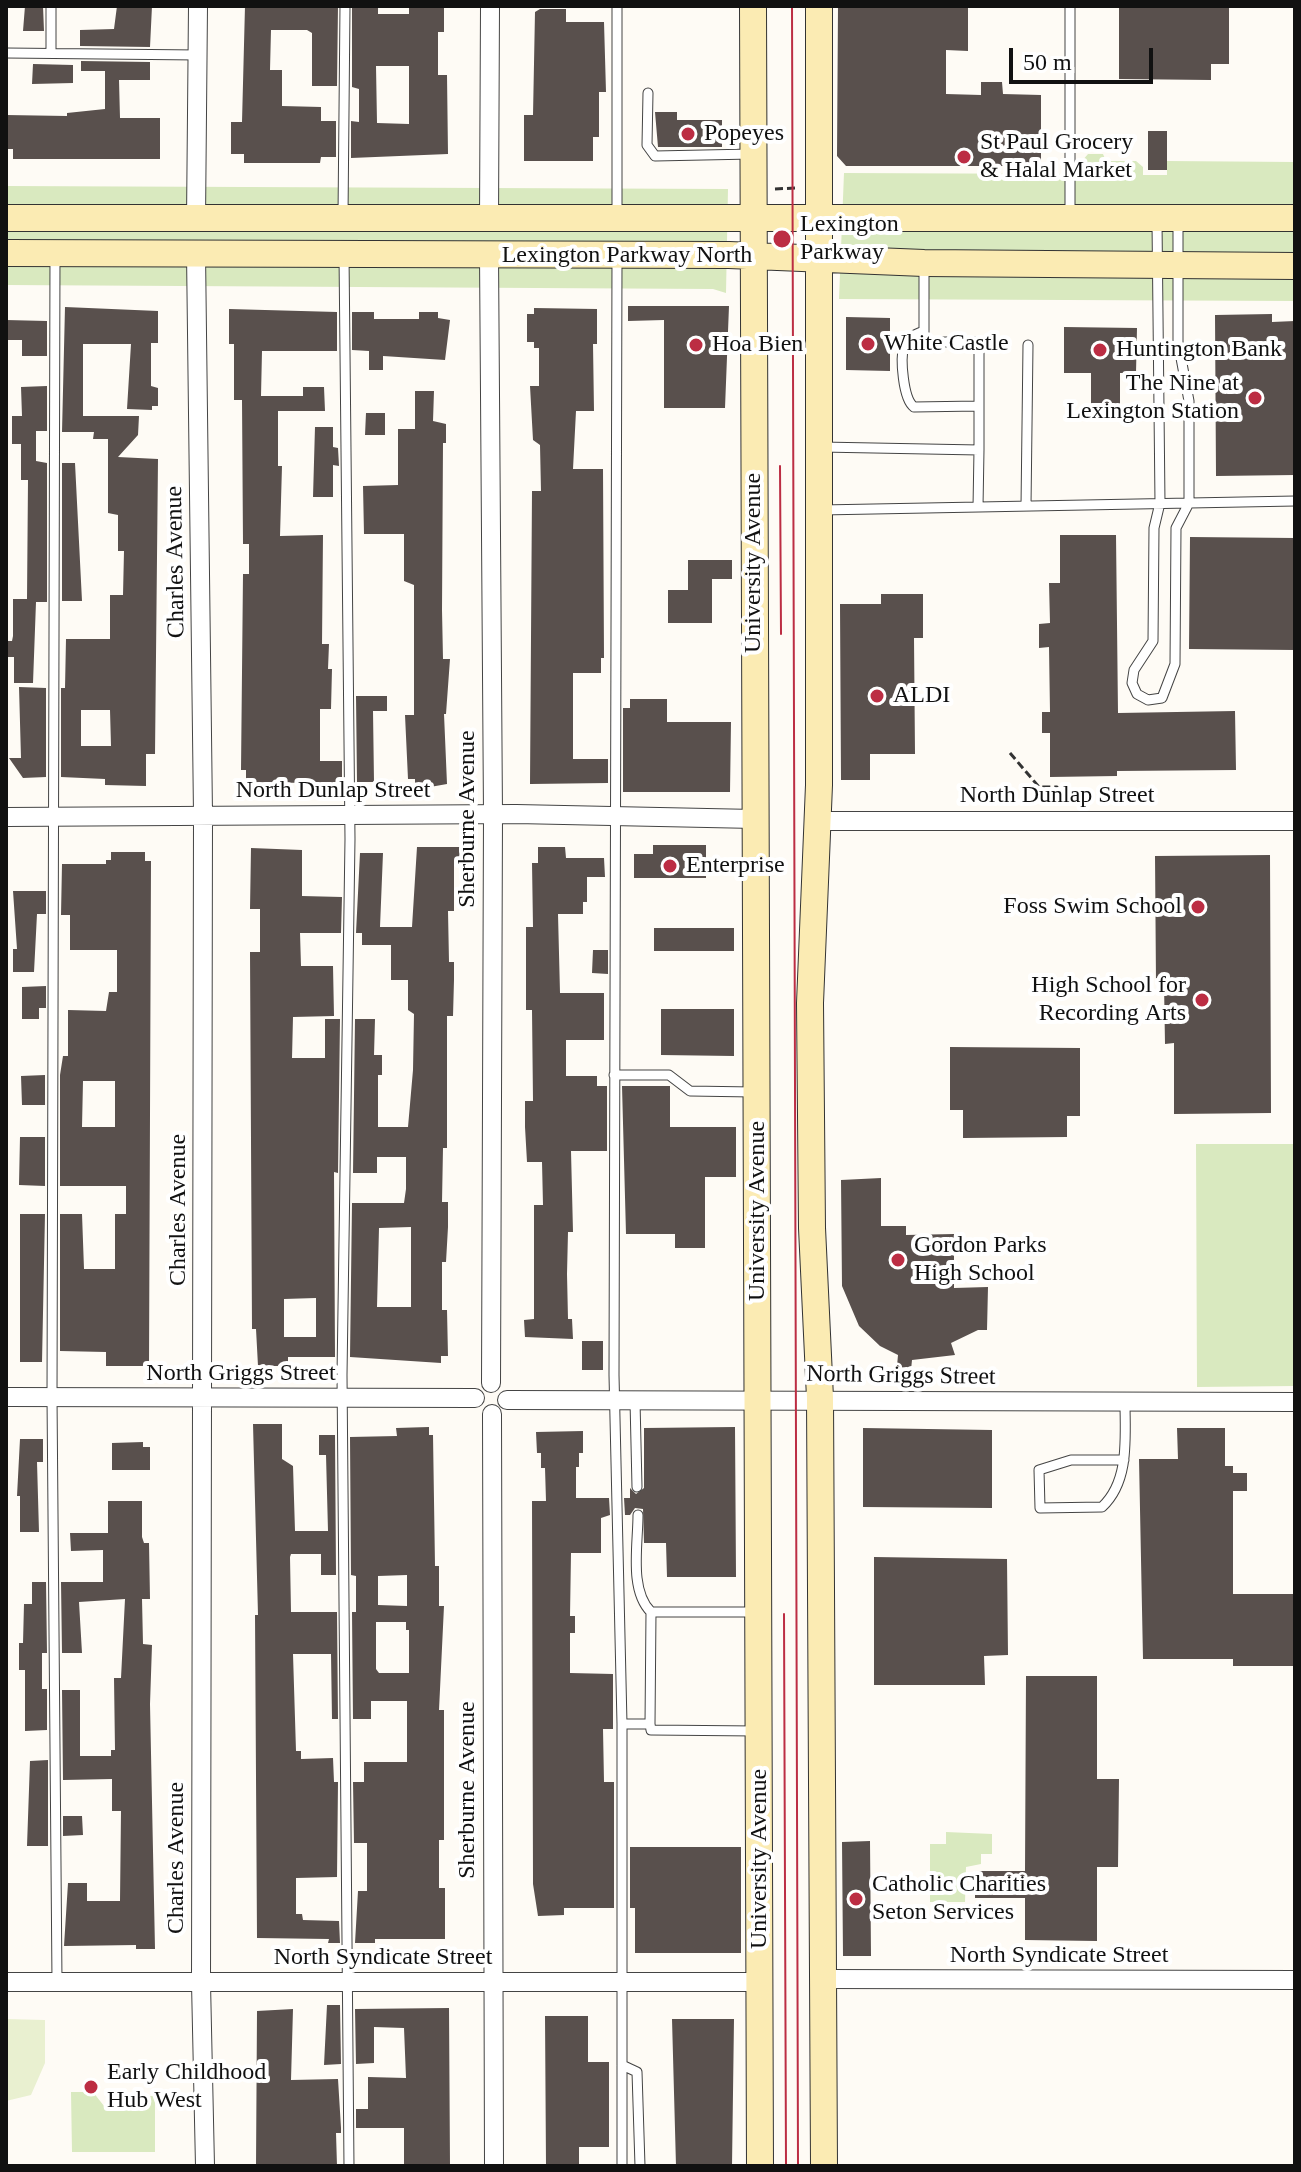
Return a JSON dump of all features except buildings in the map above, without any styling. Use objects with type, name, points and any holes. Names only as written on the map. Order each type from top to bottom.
[{"type":"main road","name":"University Avenue","points":[[753,6],[760,2166]]},
{"type":"main road","points":[[819,6],[818,821],[810,1003],[812,1228],[820,1398],[824,2166]]},
{"type":"main road","name":"Lexington Parkway North","points":[[6,218],[1295,218]]},
{"type":"main road","name":"Lexington Parkway North","points":[[6,253],[753,256],[924,263],[1295,266]]},
{"type":"street","points":[[196,220],[198,6]]},
{"type":"street","points":[[489,220],[490,6]]},
{"type":"street","name":"Charles Avenue","points":[[196,253],[203,814],[201,1983],[205,2166]]},
{"type":"street","name":"Sherburne Avenue","points":[[489,255],[493,815],[491,1383]]},
{"type":"street","name":"North Dunlap Street","points":[[6,817],[203,814],[348,818],[493,815],[755,819]]},
{"type":"street","name":"North Dunlap Street","points":[[818,821],[1295,821]]},
{"type":"street","points":[[491,1383],[501,1387],[507,1400],[500,1411],[492,1414],[480,1409],[475,1398],[480,1388],[491,1383]]},
{"type":"street","name":"North Griggs Street","points":[[6,1397],[475,1398]]},
{"type":"street","name":"North Griggs Street","points":[[507,1400],[820,1398],[1295,1402]]},
{"type":"street","name":"Sherburne Avenue","points":[[492,1414],[494,2166]]},
{"type":"street","name":"North Syndicate Street","points":[[823,1979],[1295,1980]]},
{"type":"street","name":"North Syndicate Street","points":[[6,1982],[760,1982]]},
{"type":"lane","points":[[51,6],[51,53]]},
{"type":"lane","points":[[343,219],[345,6]]},
{"type":"lane","points":[[617,6],[617,219]]},
{"type":"lane","points":[[1070,6],[1070,220]]},
{"type":"lane","points":[[6,53],[198,55]]},
{"type":"lane","points":[[648,93],[647,145],[655,156],[754,154]]},
{"type":"lane","points":[[1168,219],[1168,266],[1189,401],[1189,503],[1176,528],[1175,664],[1162,698],[1148,700],[1137,694],[1132,683],[1134,670],[1153,641],[1154,528],[1160,503],[1168,219]]},
{"type":"lane","points":[[55,253],[52,1397],[57,1982]]},
{"type":"lane","points":[[344,255],[348,818],[343,1398],[349,2166]]},
{"type":"lane","points":[[617,255],[614,1075],[622,1724],[622,2166]]},
{"type":"lane","points":[[924,263],[924,342],[979,342],[978,507]]},
{"type":"lane","points":[[924,331],[913,335],[904,345],[904,388],[908,403],[914,407],[978,406]]},
{"type":"lane","points":[[1026,506],[1028,345]]},
{"type":"lane","points":[[818,448],[979,450]]},
{"type":"lane","points":[[818,510],[1295,501]]},
{"type":"lane","points":[[614,1075],[669,1075],[690,1091],[757,1092]]},
{"type":"lane","points":[[635,1401],[637,1487]]},
{"type":"lane","points":[[1124,1460],[1071,1460],[1039,1470],[1040,1508],[1102,1507],[1110,1499],[1124,1460],[1125,1402]]},
{"type":"lane","points":[[638,1515],[638,1587],[641,1603],[651,1612],[759,1612]]},
{"type":"lane","points":[[651,1612],[651,1730],[760,1731]]},
{"type":"lane","points":[[622,1724],[650,1724]]},
{"type":"lane","points":[[622,2065],[637,2072],[640,2166]]},
{"type":"path","points":[[753,188],[818,186]]},
{"type":"path","points":[[1010,753],[1039,787],[1057,787]]},
{"type":"green space","name":"Lexington Parkway","points":[[1088,154],[1103,154],[1106,161],[1136,161],[1143,167],[1143,175],[1167,175],[1167,161],[1295,162],[1295,301],[839,299],[844,173],[1081,174],[1082,161]]},
{"type":"green space","points":[[6,186],[728,189],[726,293],[713,289],[6,285]]},
{"type":"green space","points":[[1196,1144],[1295,1144],[1295,1386],[1197,1387]]},
{"type":"green space","points":[[946,1832],[992,1834],[992,1854],[981,1854],[981,1864],[966,1867],[965,1902],[930,1902],[930,1844],[946,1844]]},
{"type":"green space","points":[[6,2019],[45,2020],[45,2063],[31,2095],[6,2101]]},
{"type":"green space","points":[[71,2092],[93,2092],[104,2106],[133,2106],[133,2096],[155,2096],[155,2152],[72,2152]]},
{"type":"tram line","points":[[792,6],[798,2166]]},
{"type":"tram line","points":[[780,466],[781,634]]},
{"type":"tram line","points":[[784,1614],[786,2166]]},
{"type":"place","name":"Popeyes","points":[[688,134]]},
{"type":"place","name":"St Paul Grocery & Halal Market","points":[[964,157]]},
{"type":"place","name":"Lexington Parkway","points":[[782,239]]},
{"type":"place","name":"White Castle","points":[[868,344]]},
{"type":"place","name":"Hoa Bien","points":[[696,345]]},
{"type":"place","name":"Huntington Bank","points":[[1100,350]]},
{"type":"place","name":"The Nine at Lexington Station","points":[[1255,398]]},
{"type":"place","name":"ALDI","points":[[877,696]]},
{"type":"place","name":"Enterprise","points":[[670,866]]},
{"type":"place","name":"Foss Swim School","points":[[1198,907]]},
{"type":"place","name":"High School for Recording Arts","points":[[1202,1000]]},
{"type":"place","name":"Gordon Parks High School","points":[[898,1260]]},
{"type":"place","name":"Catholic Charities Seton Services","points":[[856,1899]]},
{"type":"place","name":"Early Childhood Hub West","points":[[91,2087]]}]
